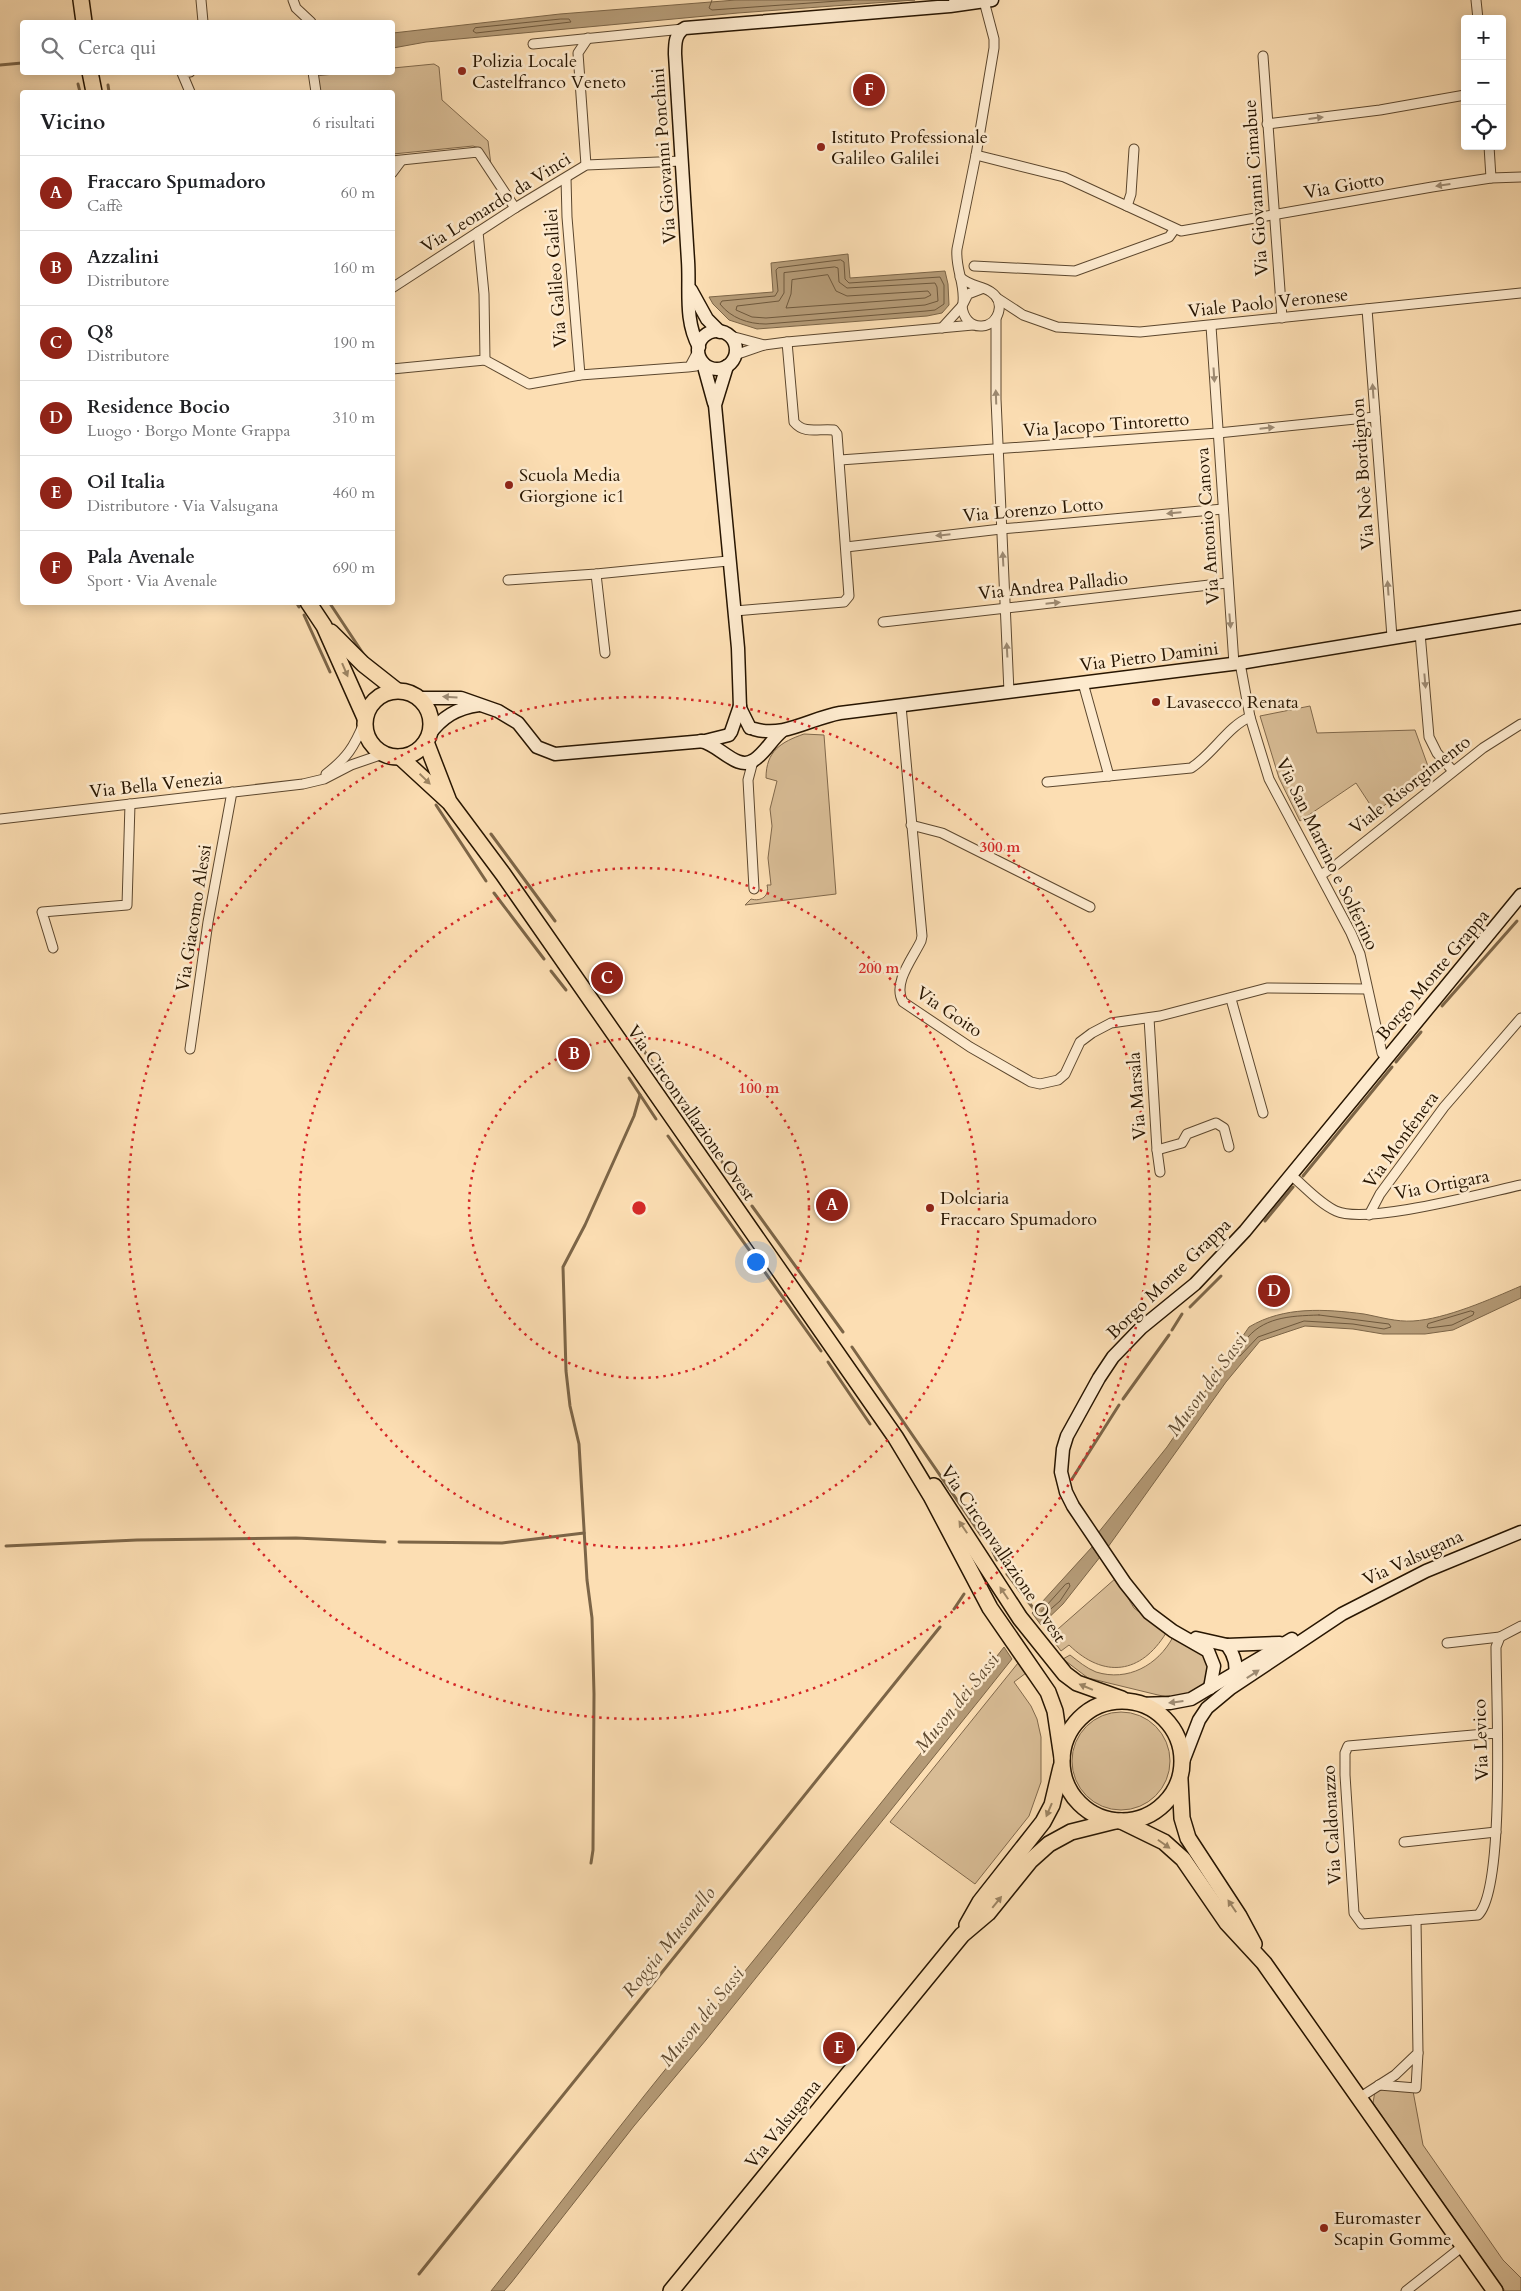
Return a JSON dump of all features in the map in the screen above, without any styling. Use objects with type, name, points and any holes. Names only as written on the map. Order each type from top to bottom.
[{"type":"main road","points":[[81,0],[84,20]]},
{"type":"main road","points":[[90,75],[94,90]]},
{"type":"main road","points":[[310,605],[324,626],[364,721],[369,741],[383,754],[400,757],[419,750],[428,738]]},
{"type":"main road","points":[[324,626],[364,664],[396,690]]},
{"type":"main road","points":[[364,721],[368,708],[375,699],[385,693],[396,690],[409,692],[420,698]]},
{"type":"main road","name":"Via Circonvallazione Ovest","points":[[420,698],[429,711],[431,719],[428,738],[450,803]]},
{"type":"main road","name":"Via Circonvallazione Ovest","points":[[400,757],[450,803],[502,874],[902,1446],[944,1499],[1020,1618],[1041,1646],[1065,1674],[1077,1683],[1153,1710],[1169,1724],[1179,1742],[1182,1818],[1188,1838],[1239,1916],[1264,1964]]},
{"type":"main road","name":"Via Circonvallazione Ovest","points":[[902,1446],[982,1593],[1048,1692],[1055,1712],[1067,1784],[1078,1802],[1095,1814],[1118,1821],[1164,1842],[1183,1859],[1227,1922],[1264,1964],[1495,2291]]},
{"type":"main road","points":[[1062,1760],[1069,1734],[1085,1714],[1107,1703],[1136,1703]]},
{"type":"main road","name":"Via Valsugana","points":[[962,1935],[980,1902],[1043,1822],[1052,1805],[1062,1760]]},
{"type":"main road","points":[[1118,1821],[1137,1819],[1151,1814],[1164,1804],[1173,1792],[1181,1771]]},
{"type":"main road","name":"Via Valsugana","points":[[670,2291],[962,1935],[988,1913],[1030,1861],[1049,1844],[1071,1832],[1118,1821]]},
{"type":"street","points":[[201,0],[203,20]]},
{"type":"street","points":[[293,0],[296,8],[309,20]]},
{"type":"street","points":[[1476,0],[1478,15]]},
{"type":"street","points":[[533,44],[988,1],[994,48],[976,155],[957,249],[956,265],[960,277],[964,316],[974,325]]},
{"type":"street","name":"Via Giovanni Ponchini","points":[[684,29],[675,44],[691,329],[698,358],[715,405]]},
{"type":"street","points":[[586,166],[578,53],[588,38]]},
{"type":"street","name":"Via Giovanni Cimabue","points":[[1263,56],[1282,318]]},
{"type":"street","points":[[183,75],[189,90]]},
{"type":"street","points":[[313,75],[316,90]]},
{"type":"street","points":[[1268,124],[1380,110],[1461,95]]},
{"type":"street","points":[[1127,206],[1131,194],[1134,149]]},
{"type":"street","points":[[1489,150],[1491,178]]},
{"type":"street","points":[[397,161],[478,152],[515,208]]},
{"type":"street","points":[[976,155],[1064,177],[1174,230]]},
{"type":"street","name":"Via Leonardo da Vinci","points":[[395,286],[515,208],[586,166],[682,161]]},
{"type":"street","name":"Via Giotto","points":[[974,266],[1075,271],[1169,237],[1174,230],[1185,231],[1366,198],[1491,178],[1521,177]]},
{"type":"street","name":"Via Galileo Galilei","points":[[566,178],[567,217],[580,376]]},
{"type":"street","points":[[478,232],[484,294],[485,360]]},
{"type":"street","points":[[960,277],[969,284],[990,291],[1021,314]]},
{"type":"street","points":[[689,286],[707,318],[734,341],[736,355]]},
{"type":"street","points":[[942,328],[972,291],[981,289]]},
{"type":"street","name":"Viale Paolo Veronese","points":[[1021,314],[1049,325],[1071,329],[1140,332],[1521,293]]},
{"type":"street","points":[[997,298],[1000,307],[997,317],[995,371],[1009,692]]},
{"type":"street","name":"Via Noè Bordignon","points":[[1367,309],[1392,637]]},
{"type":"street","points":[[754,889],[748,780],[762,740],[744,718],[740,706],[735,611],[728,561],[715,405],[727,366],[736,355],[764,345],[987,325],[997,317],[1021,314]]},
{"type":"street","name":"Via Antonio Canova","points":[[1211,326],[1227,584],[1237,664]]},
{"type":"street","points":[[698,358],[704,337],[708,334],[724,333],[764,345]]},
{"type":"street","points":[[735,611],[844,602],[849,596],[837,434],[834,430],[799,428],[794,422],[787,342]]},
{"type":"street","points":[[395,370],[485,360],[529,384],[698,358],[717,369],[727,366]]},
{"type":"street","name":"Via Jacopo Tintoretto","points":[[840,460],[1218,433],[1375,417]]},
{"type":"street","name":"Via Lorenzo Lotto","points":[[846,547],[1001,529],[1223,509]]},
{"type":"street","points":[[508,580],[596,574],[728,561]]},
{"type":"street","points":[[596,574],[605,654]]},
{"type":"street","name":"Via Andrea Palladio","points":[[883,622],[1227,584]]},
{"type":"street","name":"Via Pietro Damini","points":[[782,731],[822,716],[1237,664],[1521,617]]},
{"type":"street","points":[[1420,633],[1429,737],[1437,753],[1453,771]]},
{"type":"street","name":"Via San Martino e Solferino","points":[[1237,664],[1250,717],[1275,793],[1321,874],[1357,947],[1382,1053],[1386,1058]]},
{"type":"street","points":[[1083,683],[1109,776]]},
{"type":"street","points":[[420,698],[461,698],[509,716],[538,747],[555,754],[701,741],[730,734],[741,727],[768,733],[782,731]]},
{"type":"street","points":[[428,738],[439,722],[453,712],[478,705]]},
{"type":"street","points":[[740,706],[726,744],[748,780]]},
{"type":"street","name":"Via Goito","points":[[901,706],[922,936],[922,941],[900,982],[899,992],[903,1002],[970,1047],[1031,1082],[1040,1084],[1058,1080],[1065,1074],[1080,1042],[1103,1026],[1120,1021],[1149,1018]]},
{"type":"street","points":[[1046,782],[1191,768],[1206,758],[1239,722],[1250,717]]},
{"type":"street","points":[[316,782],[344,760],[364,721]]},
{"type":"street","name":"Viale Risorgimento","points":[[1321,874],[1336,865],[1483,748],[1521,724]]},
{"type":"street","points":[[701,741],[714,746],[735,760],[757,757],[782,731]]},
{"type":"street","name":"Via Bella Venezia","points":[[0,818],[316,782],[336,774],[351,765],[383,754]]},
{"type":"street","name":"Via Giacomo Alessi","points":[[190,1049],[208,922],[232,792]]},
{"type":"street","points":[[53,948],[42,912],[127,905],[130,804]]},
{"type":"street","points":[[911,825],[942,833],[1090,907]]},
{"type":"street","name":"Borgo Monte Grappa","points":[[1184,1635],[1173,1631],[1149,1613],[1107,1557],[1066,1492],[1061,1472],[1063,1449],[1079,1412],[1099,1378],[1125,1343],[1209,1270],[1291,1176],[1521,895]]},
{"type":"street","points":[[1149,1018],[1231,999],[1267,988],[1368,989]]},
{"type":"street","points":[[1231,999],[1263,1113]]},
{"type":"street","name":"Via Marsala","points":[[1149,1018],[1160,1172]]},
{"type":"street","name":"Via Monfenera","points":[[1291,1176],[1335,1211],[1353,1215],[1369,1214],[1380,1194],[1444,1107],[1521,1018]]},
{"type":"street","points":[[1157,1150],[1182,1143],[1187,1134],[1216,1124],[1224,1128],[1229,1147]]},
{"type":"street","name":"Via Ortigara","points":[[1369,1214],[1417,1207],[1521,1185]]},
{"type":"street","name":"Via Valsugana","points":[[1181,1771],[1199,1720],[1222,1694],[1324,1625],[1379,1594],[1426,1571],[1521,1532]]},
{"type":"street","name":"Via Valsugana","points":[[1136,1703],[1184,1702],[1286,1642],[1324,1625]]},
{"type":"street","points":[[1447,1643],[1500,1637],[1521,1626]]},
{"type":"street","points":[[1184,1635],[1227,1645],[1258,1645],[1286,1642]]},
{"type":"street","points":[[1184,1635],[1206,1648],[1211,1656],[1214,1666],[1210,1688]]},
{"type":"street","name":"Via Levico","points":[[1485,1909],[1496,1832],[1499,1789],[1496,1733],[1496,1647],[1500,1637]]},
{"type":"street","points":[[1205,1711],[1214,1694],[1234,1680],[1236,1672],[1235,1660],[1227,1645]]},
{"type":"street","name":"Via Caldonazzo","points":[[1485,1909],[1478,1915],[1362,1924],[1354,1913],[1345,1753],[1348,1746],[1355,1744],[1496,1733]]},
{"type":"street","points":[[1404,1842],[1496,1832]]},
{"type":"street","points":[[1378,2085],[1416,2088],[1418,2053],[1416,1920]]},
{"type":"street","points":[[1359,2098],[1395,2075],[1418,2053]]},
{"type":"street","points":[[1406,2291],[1463,2246]]},
{"type":"shaded area","points":[[434,64],[439,67],[442,100],[488,141],[491,165],[479,148],[473,146],[395,154],[395,90],[317,90],[316,76],[395,75],[395,68]]},
{"type":"shaded area","points":[[1310,706],[1317,733],[1415,730],[1429,769],[1428,774],[1375,812],[1356,783],[1300,821],[1279,778],[1260,716]]},
{"type":"shaded area","points":[[804,734],[824,735],[836,894],[745,905],[751,899],[758,900],[764,897],[768,889],[767,885],[771,885],[768,858],[772,826],[770,809],[777,781],[766,778],[769,761],[772,754],[782,744]]},
{"type":"shaded area","points":[[1116,1578],[1134,1608],[1166,1633],[1156,1647],[1134,1664],[1121,1667],[1108,1667],[1095,1663],[1082,1656],[1069,1645],[1061,1651],[1050,1636]]},
{"type":"shaded area","points":[[1173,1637],[1201,1650],[1209,1664],[1205,1684],[1187,1695],[1173,1698],[1088,1678],[1063,1659],[1070,1655],[1092,1670],[1108,1675],[1130,1673],[1141,1669],[1159,1656]]},
{"type":"shaded area","points":[[1018,1663],[1026,1673],[1014,1682],[1031,1706],[1037,1719],[1041,1737],[1041,1782],[1029,1816],[975,1884],[890,1822]]},
{"type":"shaded area","points":[[1111,1712],[1131,1712],[1140,1715],[1156,1726],[1167,1742],[1170,1751],[1170,1771],[1167,1780],[1156,1796],[1140,1807],[1131,1810],[1111,1810],[1094,1802],[1080,1788],[1072,1771],[1072,1751],[1080,1734],[1094,1720]]},
{"type":"shaded area","points":[[1390,2088],[1413,2091],[1423,2145],[1503,2260],[1521,2278],[1521,2291],[1505,2291],[1373,2103],[1375,2091]]},
{"type":"water","points":[[736,0],[915,0],[738,13],[426,42],[395,48],[395,33],[560,14]]},
{"type":"water","points":[[848,254],[850,278],[945,271],[949,305],[942,313],[927,316],[757,329],[729,320],[713,304],[709,297],[773,292],[771,263]]},
{"type":"water","points":[[1521,1286],[1521,1298],[1453,1330],[1425,1334],[1383,1334],[1353,1329],[1305,1326],[1260,1341],[1226,1382],[1108,1547],[1098,1533],[1167,1447],[1249,1327],[1276,1315],[1320,1310],[1364,1314],[1400,1321],[1440,1317],[1468,1308]]},
{"type":"water","points":[[1092,1547],[1100,1557],[1063,1604],[1041,1625],[1032,1613]]},
{"type":"water","points":[[1004,1647],[1012,1659],[981,1698],[706,2040],[634,2126],[511,2283],[504,2291],[491,2291],[644,2096]]},
{"type":"waterway","points":[[0,65],[20,63]]},
{"type":"waterway","points":[[78,84],[80,90]]},
{"type":"waterway","points":[[108,85],[109,90]]},
{"type":"waterway","points":[[331,605],[366,658]]},
{"type":"waterway","points":[[304,615],[330,672]]},
{"type":"waterway","points":[[436,805],[486,881]]},
{"type":"waterway","points":[[491,834],[555,921]]},
{"type":"waterway","points":[[494,893],[544,959]]},
{"type":"waterway","name":"Roggia Musonello","points":[[1442,1006],[1517,921]]},
{"type":"waterway","points":[[551,971],[566,990]]},
{"type":"waterway","name":"Roggia Musonello","points":[[1396,1062],[1421,1032]]},
{"type":"waterway","points":[[636,1040],[671,1088]]},
{"type":"waterway","name":"Roggia Musonello","points":[[1303,1176],[1392,1067]]},
{"type":"waterway","points":[[629,1078],[656,1119]]},
{"type":"waterway","points":[[591,1863],[593,1850],[594,1694],[592,1618],[587,1580],[579,1444],[570,1406],[566,1371],[563,1267],[585,1225],[634,1116],[640,1095]]},
{"type":"waterway","points":[[679,1100],[741,1189]]},
{"type":"waterway","points":[[668,1136],[821,1351]]},
{"type":"waterway","name":"Roggia Musonello","points":[[1265,1221],[1293,1187]]},
{"type":"waterway","points":[[752,1206],[843,1332]]},
{"type":"waterway","name":"Roggia Musonello","points":[[1190,1307],[1221,1276]]},
{"type":"waterway","name":"Roggia Musonello","points":[[1172,1330],[1182,1314]]},
{"type":"waterway","name":"Roggia Musonello","points":[[1123,1399],[1169,1335]]},
{"type":"waterway","points":[[852,1347],[981,1535]]},
{"type":"waterway","points":[[828,1362],[870,1424]]},
{"type":"waterway","name":"Roggia Musonello","points":[[1072,1479],[1119,1405]]},
{"type":"waterway","points":[[399,1542],[502,1543],[584,1533]]},
{"type":"waterway","points":[[6,1546],[137,1540],[296,1538],[385,1542]]},
{"type":"waterway","name":"Roggia Musonello","points":[[992,1550],[997,1560]]},
{"type":"waterway","points":[[1007,1574],[1037,1613]]},
{"type":"waterway","name":"Roggia Musonello","points":[[954,1609],[964,1594]]},
{"type":"waterway","name":"Roggia Musonello","points":[[419,2274],[940,1627]]},
{"type":"place","name":"Polizia Locale Castelfranco Veneto","points":[[462,71]]},
{"type":"place","name":"Pala Avenale","points":[[869,90]]},
{"type":"place","name":"Istituto Professionale Galileo Galilei","points":[[821,147]]},
{"type":"place","name":"Scuola Media Giorgione ic1","points":[[509,485]]},
{"type":"place","name":"Lavasecco Renata","points":[[1156,702]]},
{"type":"place","name":"Q8","points":[[607,978]]},
{"type":"place","name":"Azzalini","points":[[574,1054]]},
{"type":"place","name":"Fraccaro Spumadoro","points":[[832,1205]]},
{"type":"place","name":"Dolciaria Fraccaro Spumadoro","points":[[930,1208]]},
{"type":"place","name":"Residence Bocio","points":[[1274,1291]]},
{"type":"place","name":"Oil Italia","points":[[839,2048]]},
{"type":"place","name":"Euromaster Scapin Gomme","points":[[1324,2228]]},
{"type":"water label","name":"Muson dei Sassi","points":[[1207,1385]]},
{"type":"water label","name":"Muson dei Sassi","points":[[957,1703]]},
{"type":"water label","name":"Muson dei Sassi","points":[[702,2017]]}]
